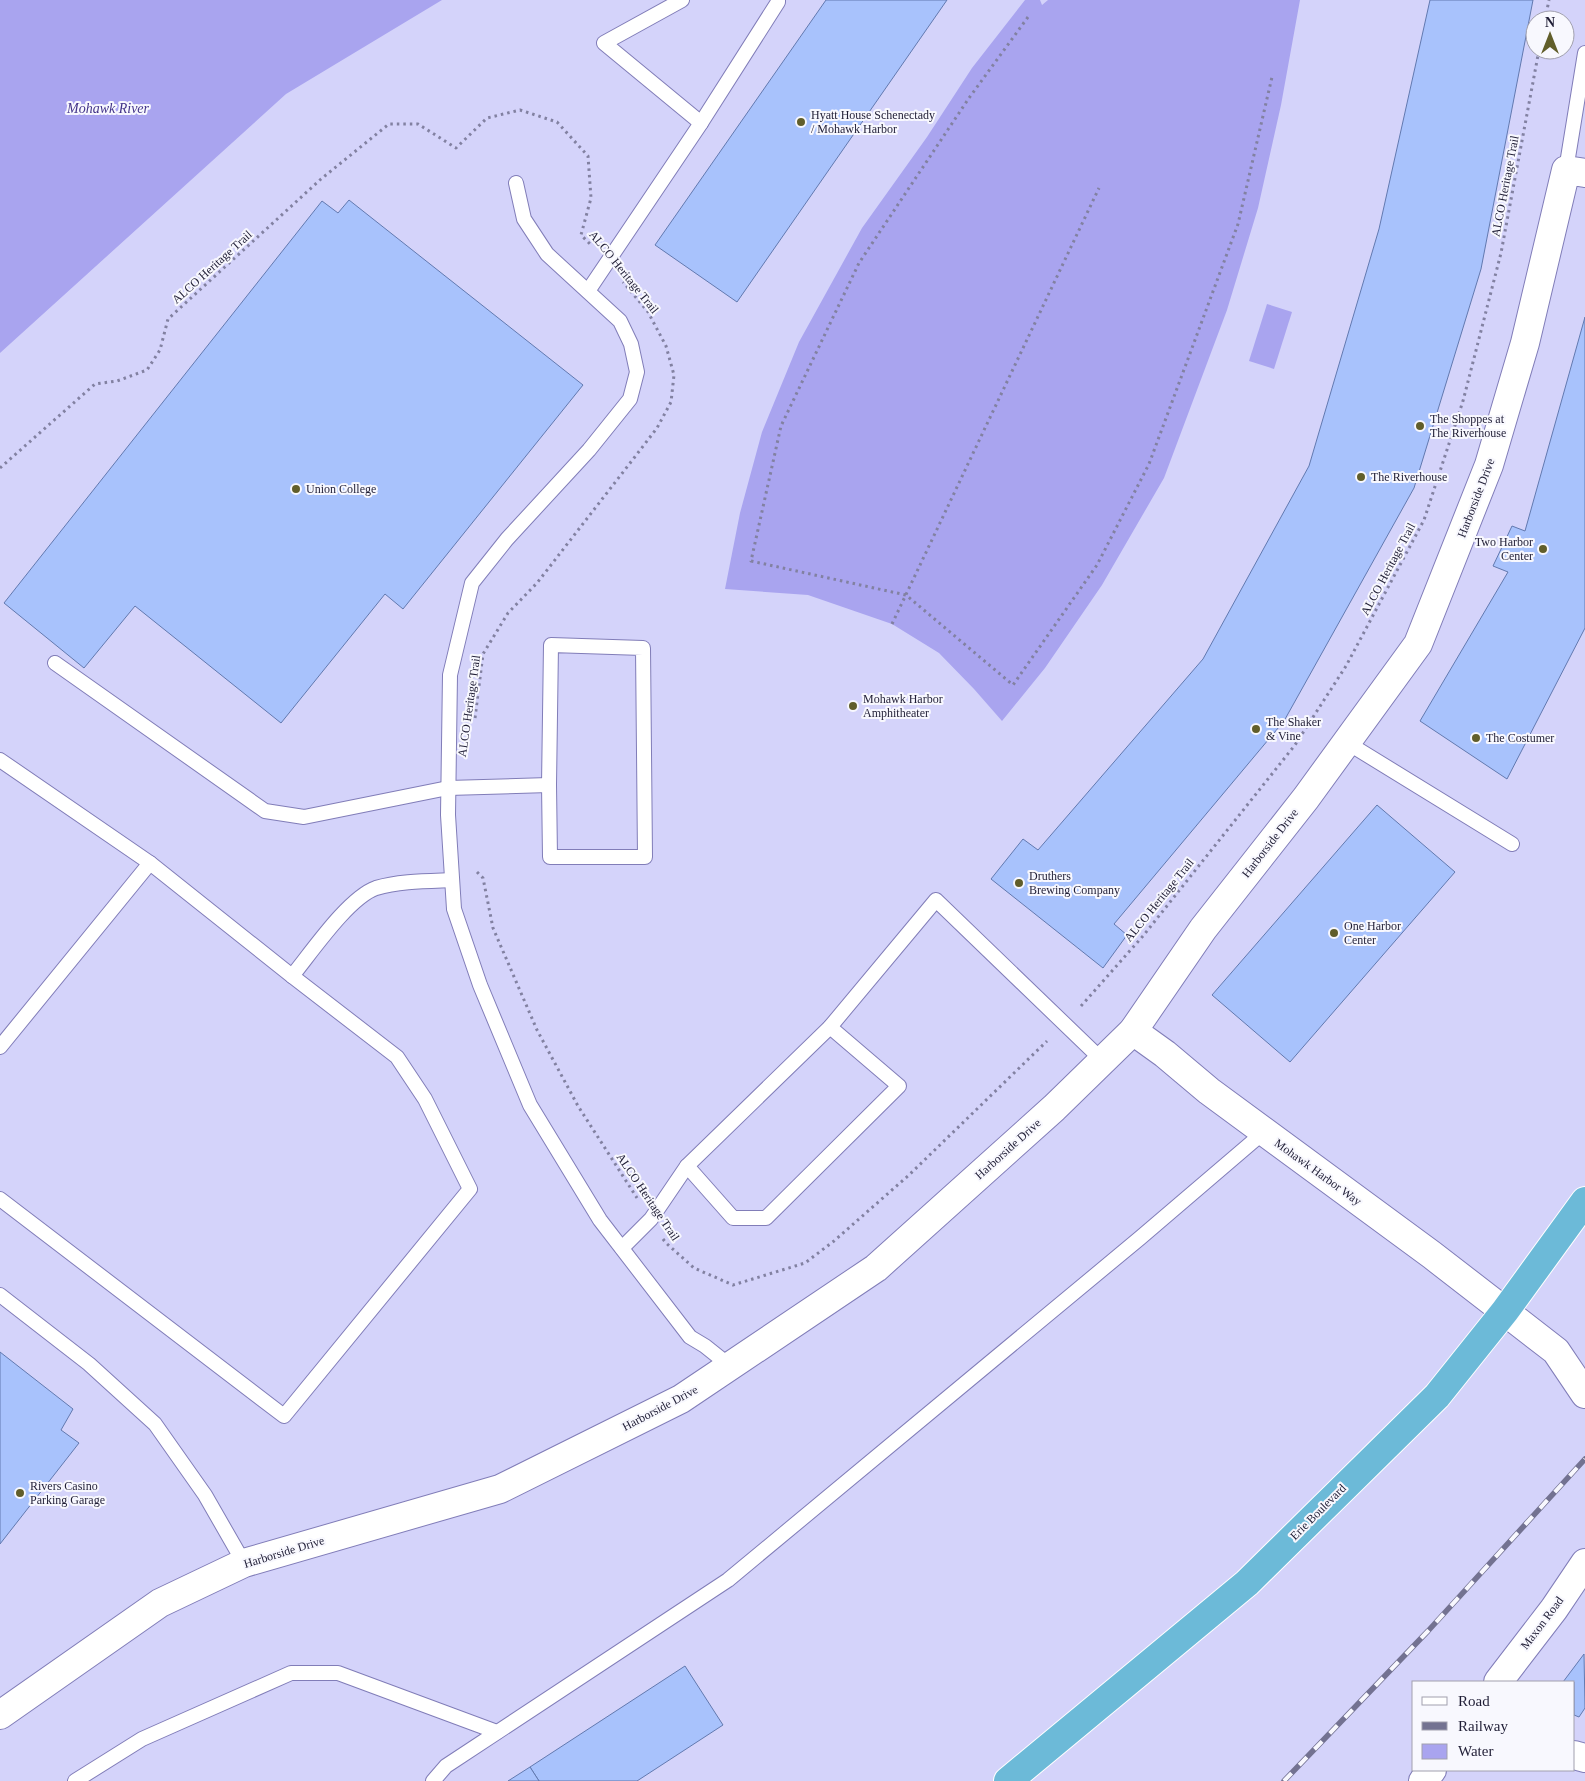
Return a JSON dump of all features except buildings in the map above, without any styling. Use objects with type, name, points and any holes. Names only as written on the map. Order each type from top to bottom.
[{"type":"highway","name":"Erie Boulevard","points":[[1008,1781],[1246,1583],[1437,1396],[1505,1311],[1585,1201]]},
{"type":"street","name":"Harborside Drive","points":[[0,1715],[160,1603],[244,1563],[500,1489],[681,1399],[876,1268],[1054,1108],[1133,1031],[1203,929],[1306,798],[1418,644],[1489,465],[1576,171]]},
{"type":"street","name":"Mohawk Harbor Way","points":[[1133,1031],[1165,1054],[1209,1091],[1505,1311]]},
{"type":"street","points":[[1505,1311],[1556,1351],[1585,1394]]},
{"type":"street","name":"Maxon Road","points":[[1499,1681],[1554,1609],[1585,1563]]},
{"type":"street","points":[[1423,1781],[1431,1771]]},
{"type":"lane","points":[[682,0],[604,43],[702,123]]},
{"type":"lane","points":[[588,291],[702,123],[778,0]]},
{"type":"lane","points":[[1576,171],[1585,54]]},
{"type":"lane","points":[[516,183],[524,220],[547,254],[620,320],[632,344],[637,372],[630,399],[589,450],[507,539],[472,583],[450,674],[448,788],[454,909],[480,985],[530,1105],[600,1220],[690,1337],[705,1346],[730,1366]]},
{"type":"lane","points":[[552,645],[643,648],[645,857],[550,857],[550,785],[552,645]]},
{"type":"lane","points":[[54,663],[265,811],[304,817],[448,788],[550,785]]},
{"type":"lane","points":[[1346,742],[1512,844]]},
{"type":"lane","points":[[0,760],[150,863],[397,1057],[424,1099],[470,1189],[284,1416],[0,1199]]},
{"type":"lane","points":[[0,1047],[150,863]]},
{"type":"lane","points":[[292,976],[349,905],[375,889],[413,882],[452,880]]},
{"type":"lane","points":[[622,1248],[651,1219],[687,1166],[830,1027],[936,900],[1102,1060]]},
{"type":"lane","points":[[687,1166],[733,1218],[766,1218],[899,1086],[830,1027]]},
{"type":"lane","points":[[432,1781],[446,1766],[728,1580],[1140,1238],[1264,1132]]},
{"type":"lane","points":[[0,1295],[89,1364],[155,1424],[205,1494],[244,1563]]},
{"type":"lane","points":[[75,1781],[142,1739],[291,1673],[338,1673],[497,1732]]},
{"type":"path","points":[[1028,17],[969,98],[859,263],[781,426],[751,560],[906,595],[1013,685],[1097,565],[1150,464],[1238,224],[1272,77]]},
{"type":"path","name":"ALCO Heritage Trail","points":[[1076,1012],[1143,936],[1295,745],[1346,666],[1424,520],[1463,401],[1501,253],[1537,60]]},
{"type":"path","name":"ALCO Heritage Trail","points":[[0,468],[95,384],[117,381],[147,370],[160,350],[168,319],[321,180],[389,124],[418,124],[456,148],[487,118],[520,110],[557,122],[588,156],[591,198],[581,235],[608,263],[648,312],[666,346],[674,375],[671,402],[657,428],[537,583],[503,622],[484,654],[475,721]]},
{"type":"path","points":[[892,624],[1098,188]]},
{"type":"path","name":"ALCO Heritage Trail","points":[[450,845],[483,878],[493,928],[537,1030],[578,1106],[617,1169],[666,1243],[694,1268],[733,1285],[805,1263],[834,1241],[909,1175],[1052,1036]]},
{"type":"water","name":"Mohawk River","points":[[0,0],[442,0],[286,94],[0,353]]},
{"type":"water","points":[[1025,0],[1040,0],[1042,5],[1048,0],[1300,0],[1281,105],[1258,208],[1227,310],[1164,478],[1102,585],[1045,668],[1002,721],[939,653],[892,624],[808,595],[725,589],[740,513],[762,432],[799,342],[862,228],[927,137],[972,68]]},
{"type":"water","points":[[1267,304],[1292,312],[1274,369],[1249,361]]},
{"type":"railway","points":[[1284,1781],[1428,1631],[1585,1459]]},
{"type":"place","name":"Hyatt House Schenectady / Mohawk Harbor","points":[[801,122]]},
{"type":"place","name":"The Shoppes at The Riverhouse","points":[[1420,426]]},
{"type":"place","name":"The Riverhouse","points":[[1361,477]]},
{"type":"place","name":"Union College","points":[[296,489]]},
{"type":"place","name":"Two Harbor Center","points":[[1543,549]]},
{"type":"place","name":"Mohawk Harbor Amphitheater","points":[[853,706]]},
{"type":"place","name":"The Shaker & Vine","points":[[1256,729]]},
{"type":"place","name":"The Costumer","points":[[1476,738]]},
{"type":"place","name":"Druthers Brewing Company","points":[[1019,883]]},
{"type":"place","name":"One Harbor Center","points":[[1334,933]]},
{"type":"place","name":"Rivers Casino Parking Garage","points":[[20,1493]]}]
